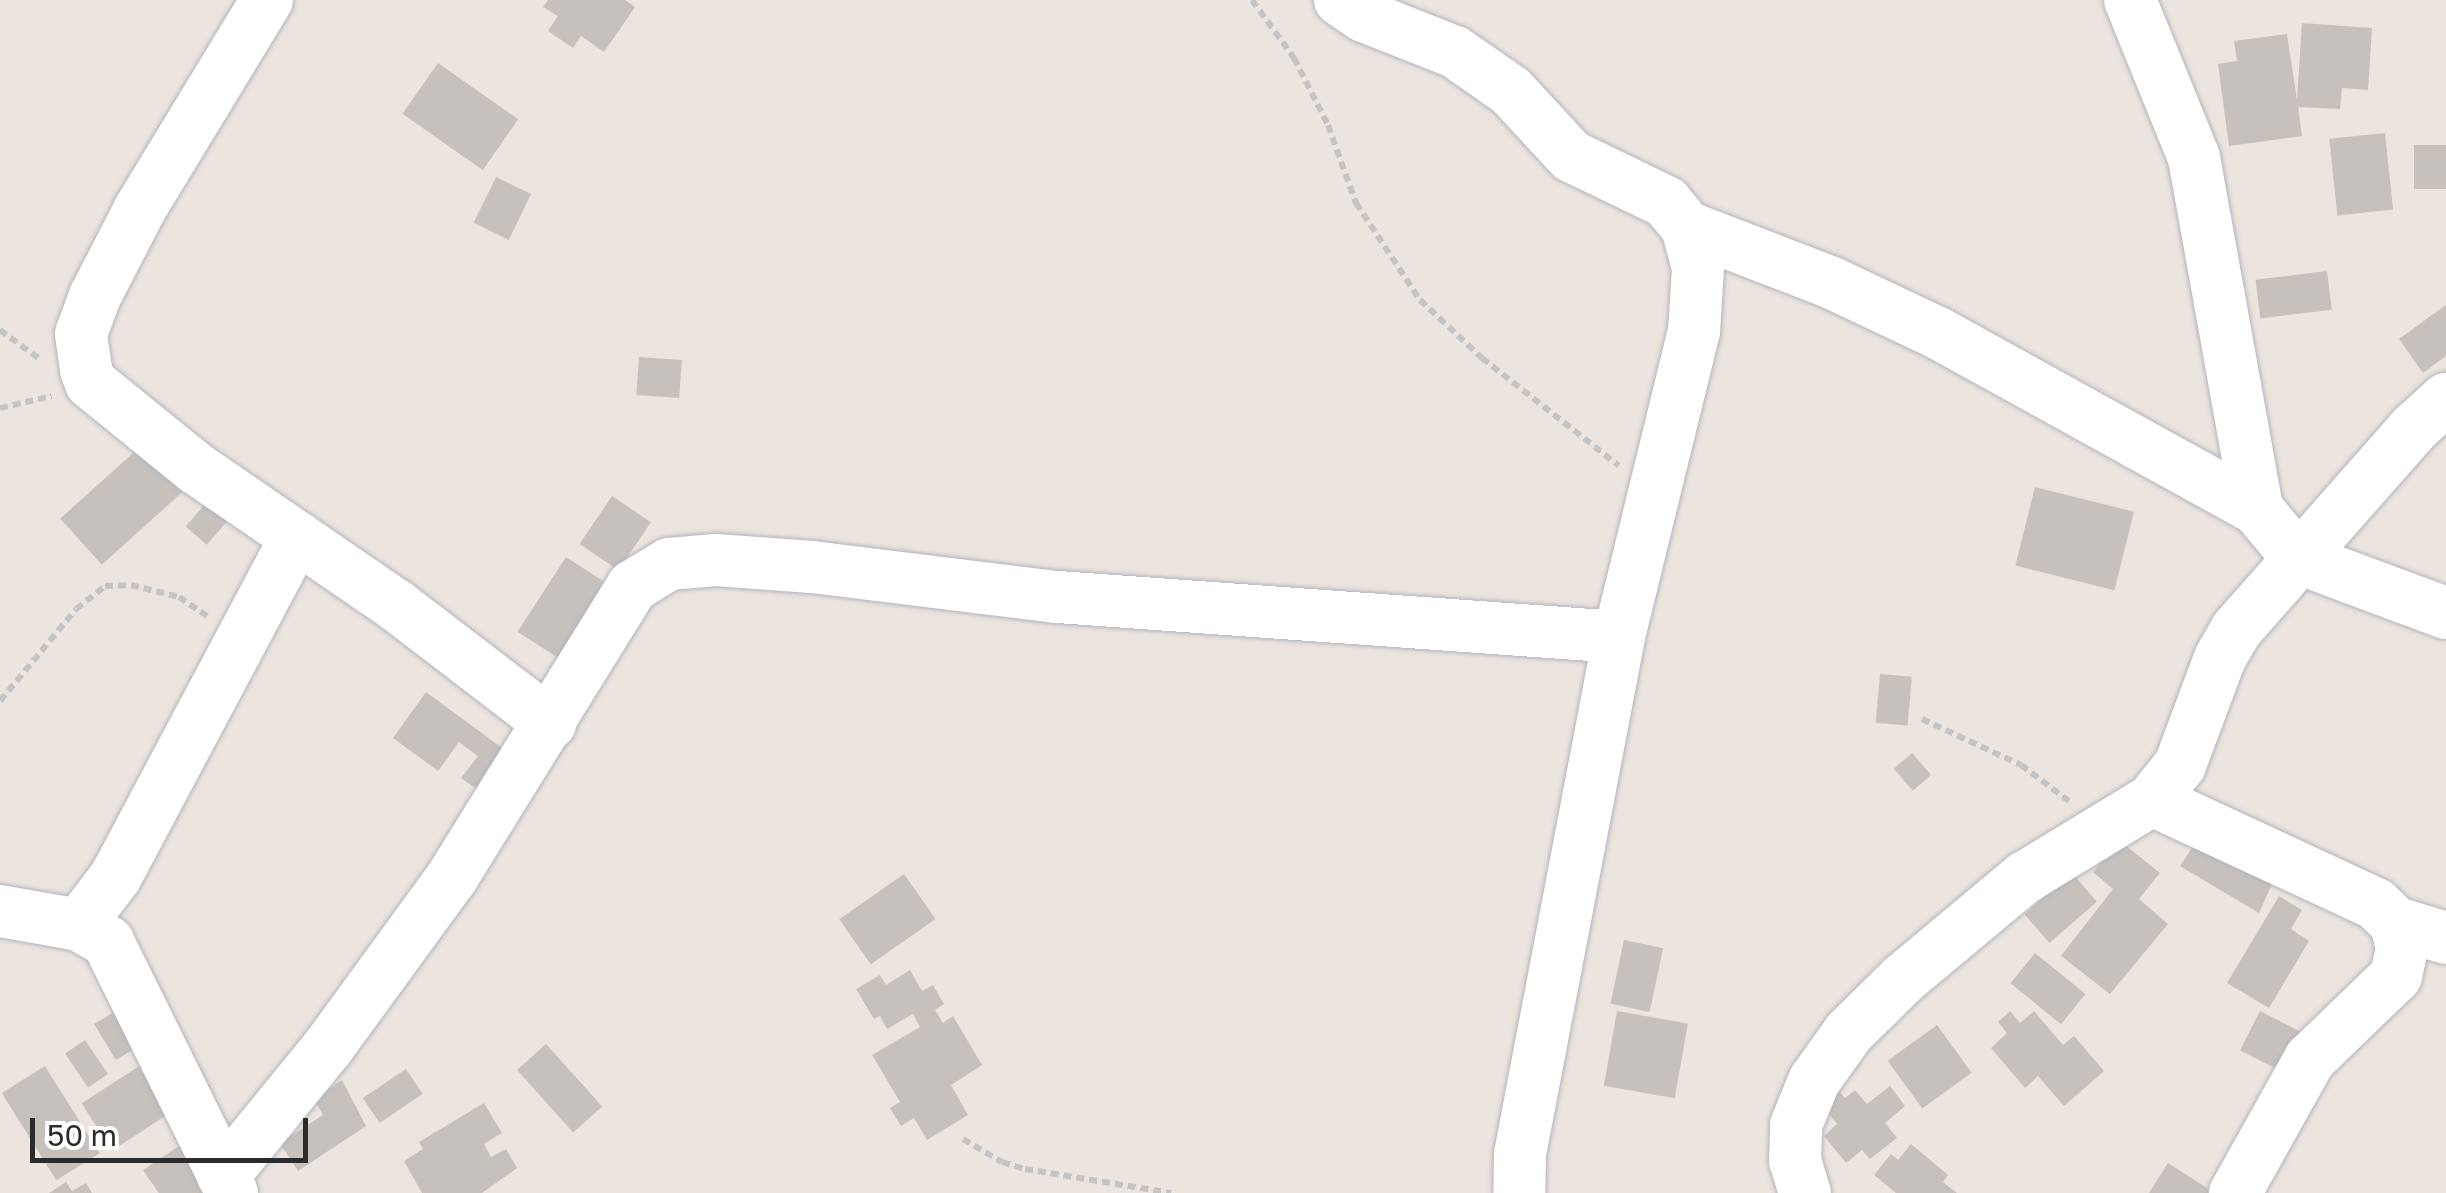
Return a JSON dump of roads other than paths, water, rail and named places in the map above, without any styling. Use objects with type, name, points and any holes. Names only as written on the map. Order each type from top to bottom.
[{"type":"street","points":[[267,0],[140,209],[95,296],[80,352],[91,383],[197,469],[397,606],[550,723]]},
{"type":"street","points":[[1340,0],[1364,16],[1455,52],[1511,91],[1571,156],[1666,202],[1687,227],[1698,268],[1694,331],[1619,636],[1520,1154],[1518,1193]]},
{"type":"street","points":[[2130,0],[2194,158],[2257,509]]},
{"type":"street","points":[[1687,227],[1832,284],[1938,332],[2257,509],[2298,558],[2446,613]]},
{"type":"street","points":[[1795,1182],[1796,1124],[1814,1081],[1848,1032],[2024,878],[2152,800],[2180,765],[2220,658],[2236,630],[2413,429],[2446,400]]},
{"type":"street","points":[[79,924],[116,876],[296,536]]},
{"type":"street","points":[[0,911],[79,924],[108,942],[227,1184],[451,879],[632,586],[669,564],[716,560],[812,566],[1058,597],[1619,636]]},
{"type":"street","points":[[2152,800],[2376,904],[2396,922],[2446,938]]},
{"type":"street","points":[[2235,1193],[2310,1060],[2396,976],[2402,948],[2396,922]]}]
